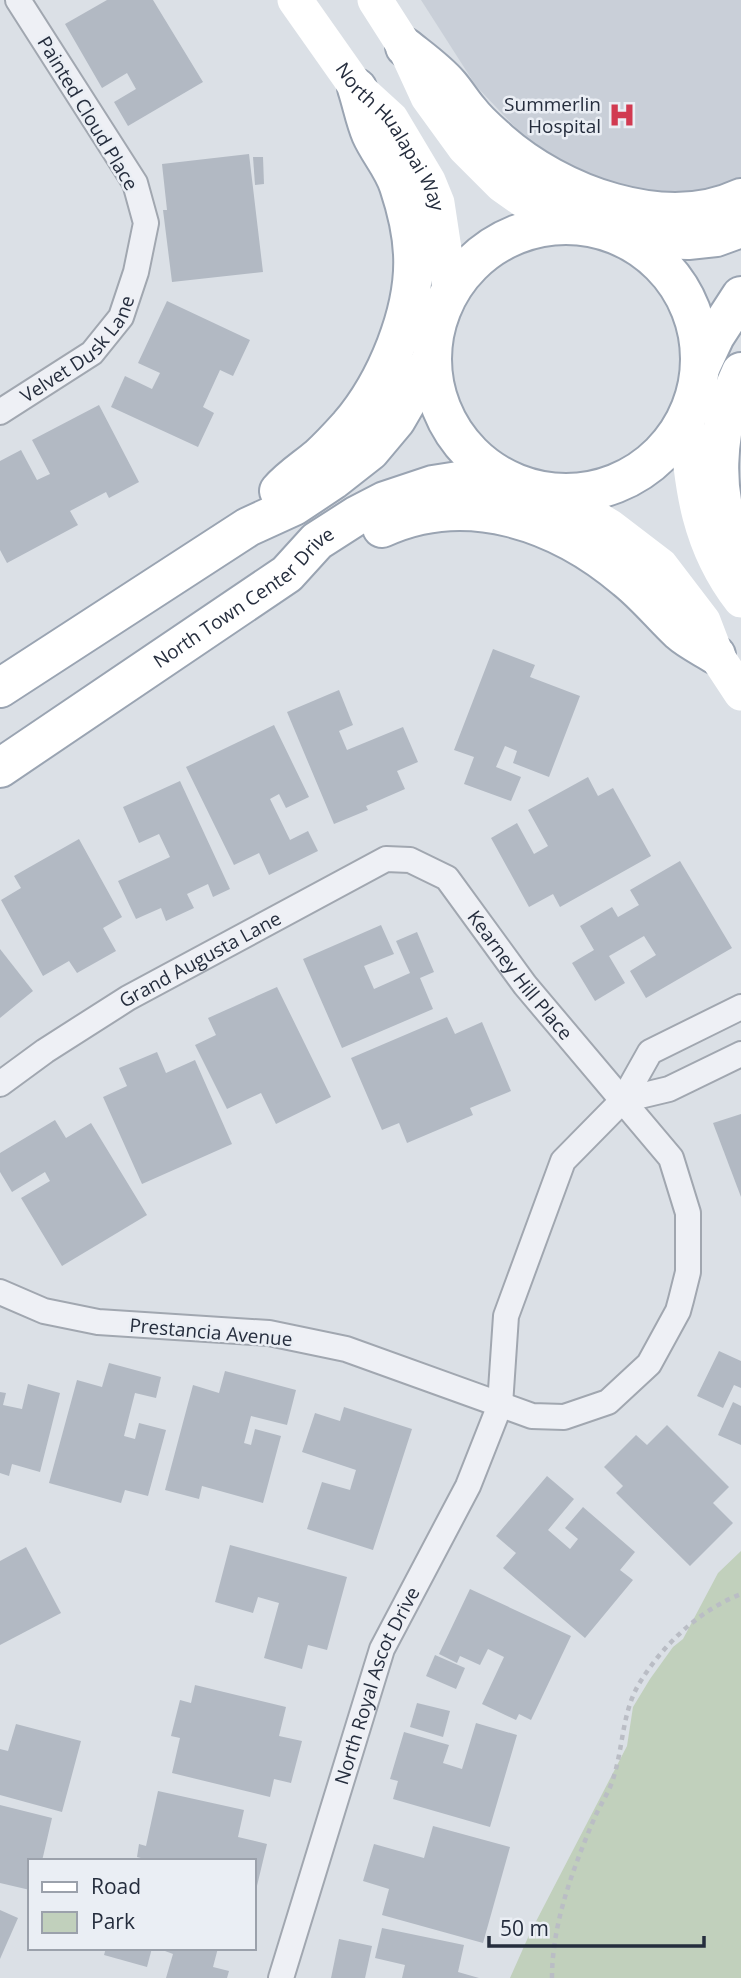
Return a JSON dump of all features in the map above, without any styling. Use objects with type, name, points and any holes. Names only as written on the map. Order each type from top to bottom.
[{"type":"main road","name":"North Hualapai Way","points":[[295,0],[357,88],[391,119],[428,181],[437,204],[450,289]]},
{"type":"main road","points":[[375,0],[405,47],[428,97],[466,148],[502,185],[572,225]]},
{"type":"main road","points":[[405,47],[449,84],[469,112],[499,141],[524,161],[585,193],[643,209],[668,212],[695,211],[726,205],[741,198]]},
{"type":"main road","points":[[247,527],[283,487],[320,456],[350,425],[388,367],[405,318],[413,278],[410,231],[398,184],[370,133],[357,88]]},
{"type":"main road","points":[[552,225],[572,225],[602,229],[625,238],[665,267],[692,309],[699,333],[700,368],[699,382],[687,421],[667,448],[648,466],[604,488],[579,493],[555,493],[530,489],[507,480],[486,467],[467,450],[440,409],[433,385],[433,335],[439,312],[450,289],[465,269],[483,252],[527,230],[552,225]]},
{"type":"main road","points":[[625,238],[688,240],[716,237],[741,228]]},
{"type":"main road","points":[[700,368],[715,336],[741,296]]},
{"type":"main road","points":[[0,688],[247,527],[294,506],[333,480],[370,451],[396,420],[431,360]]},
{"type":"main road","points":[[741,372],[728,407],[719,463],[725,516],[741,554]]},
{"type":"main road","points":[[687,421],[692,484],[703,528],[715,561],[741,600]]},
{"type":"main road","name":"North Town Center Drive","points":[[0,768],[287,574],[317,541],[356,516],[385,500],[433,485],[466,480],[507,480]]},
{"type":"main road","points":[[555,493],[610,527],[660,566],[703,621],[716,655],[741,693]]},
{"type":"main road","points":[[287,574],[331,561],[377,531],[419,515],[464,510],[518,519],[560,536],[606,563],[682,634],[716,655]]},
{"type":"street","name":"Painted Cloud Place","points":[[18,0],[135,183],[146,223],[136,272]]},
{"type":"street","name":"Velvet Dusk Lane","points":[[0,412],[92,353],[121,317],[136,272]]},
{"type":"street","name":"Grand Augusta Lane","points":[[0,1084],[45,1051],[128,998],[386,859],[410,860]]},
{"type":"street","name":"Kearney Hill Place","points":[[410,860],[447,878],[525,985],[623,1100]]},
{"type":"street","name":"North Royal Ascot Drive","points":[[281,1978],[382,1648],[468,1486],[500,1405],[506,1316],[563,1161],[623,1100],[650,1052],[741,1007]]},
{"type":"street","points":[[500,1405],[532,1416],[564,1418],[608,1402],[649,1364],[678,1311],[688,1272],[688,1213],[671,1158],[623,1100],[669,1089],[741,1054]]},
{"type":"street","name":"Prestancia Avenue","points":[[0,1292],[44,1311],[98,1322],[269,1333],[346,1349],[500,1405]]},
{"type":"path","points":[[552,1978],[552,1951],[562,1905],[594,1818],[614,1779],[628,1705],[640,1682],[672,1640],[710,1609],[741,1594]]},
{"type":"shaded area","name":"Summerlin Hospital","points":[[421,0],[741,0],[741,178],[683,195],[602,183],[531,144],[476,86]]},
{"type":"green space","points":[[741,1551],[741,1978],[510,1978],[530,1933],[627,1746],[633,1707],[673,1647],[683,1639],[718,1573]]},
{"type":"building","points":[[107,0],[153,0],[203,82],[128,126],[114,102],[136,89],[127,73],[102,88],[65,24]]},
{"type":"building","points":[[249,154],[263,272],[172,282],[163,210],[167,210],[162,164]]},
{"type":"building","points":[[253,157],[263,157],[264,184],[255,185]]},
{"type":"building","points":[[167,301],[250,340],[233,376],[220,370],[203,407],[214,413],[198,447],[111,407],[125,376],[152,389],[160,373],[138,363]]},
{"type":"building","points":[[99,405],[139,482],[109,498],[106,492],[70,511],[78,525],[7,563],[0,550],[0,461],[21,450],[37,480],[50,474],[32,440]]},
{"type":"building","points":[[493,649],[535,665],[530,677],[580,696],[549,777],[513,763],[517,751],[505,746],[496,767],[521,777],[511,801],[464,784],[474,757],[454,750]]},
{"type":"building","points":[[339,690],[353,725],[339,731],[347,750],[403,727],[418,762],[397,771],[405,789],[366,806],[368,810],[334,824],[287,712]]},
{"type":"building","points":[[274,725],[309,797],[286,808],[279,794],[270,799],[290,840],[308,831],[318,851],[269,875],[259,853],[234,865],[186,767]]},
{"type":"building","points":[[588,777],[598,796],[613,788],[651,856],[560,907],[553,894],[529,907],[491,838],[517,823],[534,854],[548,846],[528,810]]},
{"type":"building","points":[[180,781],[230,889],[213,897],[208,884],[187,894],[194,908],[166,921],[161,908],[136,919],[118,881],[170,857],[159,834],[139,843],[123,807]]},
{"type":"building","points":[[79,839],[122,917],[103,928],[116,951],[77,973],[69,961],[43,976],[1,900],[21,888],[14,876]]},
{"type":"building","points":[[680,861],[732,948],[646,998],[630,971],[656,955],[644,936],[609,956],[625,983],[595,1001],[572,963],[594,950],[580,926],[612,907],[618,917],[639,905],[630,890]]},
{"type":"building","points":[[381,925],[394,954],[364,966],[374,989],[410,973],[396,941],[417,932],[434,972],[420,978],[433,1009],[342,1048],[303,959]]},
{"type":"building","points":[[0,949],[33,991],[0,1018]]},
{"type":"building","points":[[277,987],[331,1097],[276,1124],[261,1093],[227,1109],[195,1045],[216,1035],[208,1018]]},
{"type":"building","points":[[447,1017],[455,1034],[482,1022],[511,1091],[470,1108],[473,1115],[407,1143],[399,1123],[382,1130],[351,1058]]},
{"type":"building","points":[[157,1052],[166,1073],[195,1060],[232,1144],[142,1184],[103,1097],[127,1086],[119,1068]]},
{"type":"building","points":[[741,1114],[741,1197],[713,1123]]},
{"type":"building","points":[[55,1120],[66,1138],[91,1123],[147,1215],[62,1266],[21,1198],[50,1181],[45,1172],[12,1192],[0,1172],[0,1153]]},
{"type":"building","points":[[719,1351],[741,1361],[741,1388],[734,1385],[723,1408],[697,1396]]},
{"type":"building","points":[[109,1363],[161,1377],[156,1398],[135,1393],[124,1436],[135,1439],[139,1423],[166,1430],[148,1496],[125,1490],[121,1503],[49,1483],[77,1380],[102,1387]]},
{"type":"building","points":[[225,1371],[296,1390],[287,1425],[251,1416],[244,1443],[251,1445],[255,1429],[281,1436],[263,1503],[202,1486],[199,1499],[165,1490],[193,1385],[219,1393]]},
{"type":"building","points":[[28,1384],[60,1393],[40,1472],[12,1464],[9,1476],[0,1473],[0,1392],[6,1393],[3,1405],[22,1409]]},
{"type":"building","points":[[733,1402],[741,1406],[741,1445],[718,1435]]},
{"type":"building","points":[[344,1407],[412,1429],[373,1550],[307,1529],[322,1482],[350,1490],[356,1470],[302,1452],[315,1413],[340,1421]]},
{"type":"building","points":[[667,1425],[729,1487],[713,1503],[733,1523],[690,1566],[616,1493],[623,1486],[604,1467],[636,1435],[647,1445]]},
{"type":"building","points":[[547,1476],[574,1499],[548,1530],[570,1549],[578,1539],[565,1528],[583,1507],[635,1552],[620,1570],[633,1580],[585,1638],[503,1568],[516,1553],[496,1536]]},
{"type":"building","points":[[230,1545],[347,1577],[327,1650],[308,1645],[302,1669],[264,1658],[279,1603],[258,1597],[253,1613],[215,1602]]},
{"type":"building","points":[[26,1547],[61,1613],[0,1645],[0,1561]]},
{"type":"building","points":[[470,1589],[571,1636],[531,1720],[519,1714],[516,1720],[482,1704],[504,1657],[488,1649],[480,1665],[460,1656],[457,1663],[439,1654]]},
{"type":"building","points":[[435,1655],[465,1668],[456,1689],[426,1676]]},
{"type":"building","points":[[195,1685],[286,1707],[279,1736],[302,1741],[291,1783],[274,1779],[270,1797],[172,1773],[180,1738],[171,1736],[180,1700],[191,1703]]},
{"type":"building","points":[[417,1703],[450,1711],[443,1737],[410,1727]]},
{"type":"building","points":[[476,1723],[517,1735],[490,1827],[393,1799],[398,1781],[390,1779],[404,1732],[449,1745],[443,1763],[462,1769]]},
{"type":"building","points":[[16,1724],[81,1741],[62,1812],[0,1795],[0,1749],[8,1751]]},
{"type":"building","points":[[158,1791],[244,1810],[238,1837],[267,1844],[256,1890],[256,1859],[137,1857],[139,1844],[146,1846]]},
{"type":"building","points":[[0,1805],[52,1818],[42,1859],[28,1859],[28,1890],[0,1883]]},
{"type":"building","points":[[433,1826],[510,1847],[483,1943],[382,1915],[389,1889],[363,1881],[374,1844],[424,1858]]},
{"type":"building","points":[[0,1910],[18,1918],[0,1959]]},
{"type":"building","points":[[382,1928],[464,1945],[458,1972],[479,1978],[402,1978],[405,1965],[375,1958]]},
{"type":"building","points":[[339,1939],[372,1946],[365,1978],[331,1978]]},
{"type":"building","points":[[105,1950],[151,1950],[147,1967],[104,1955]]},
{"type":"building","points":[[162,1950],[217,1950],[213,1967],[229,1971],[227,1978],[166,1978],[173,1954]]},
{"type":"place","name":"Summerlin Hospital","points":[[622,115]]}]
